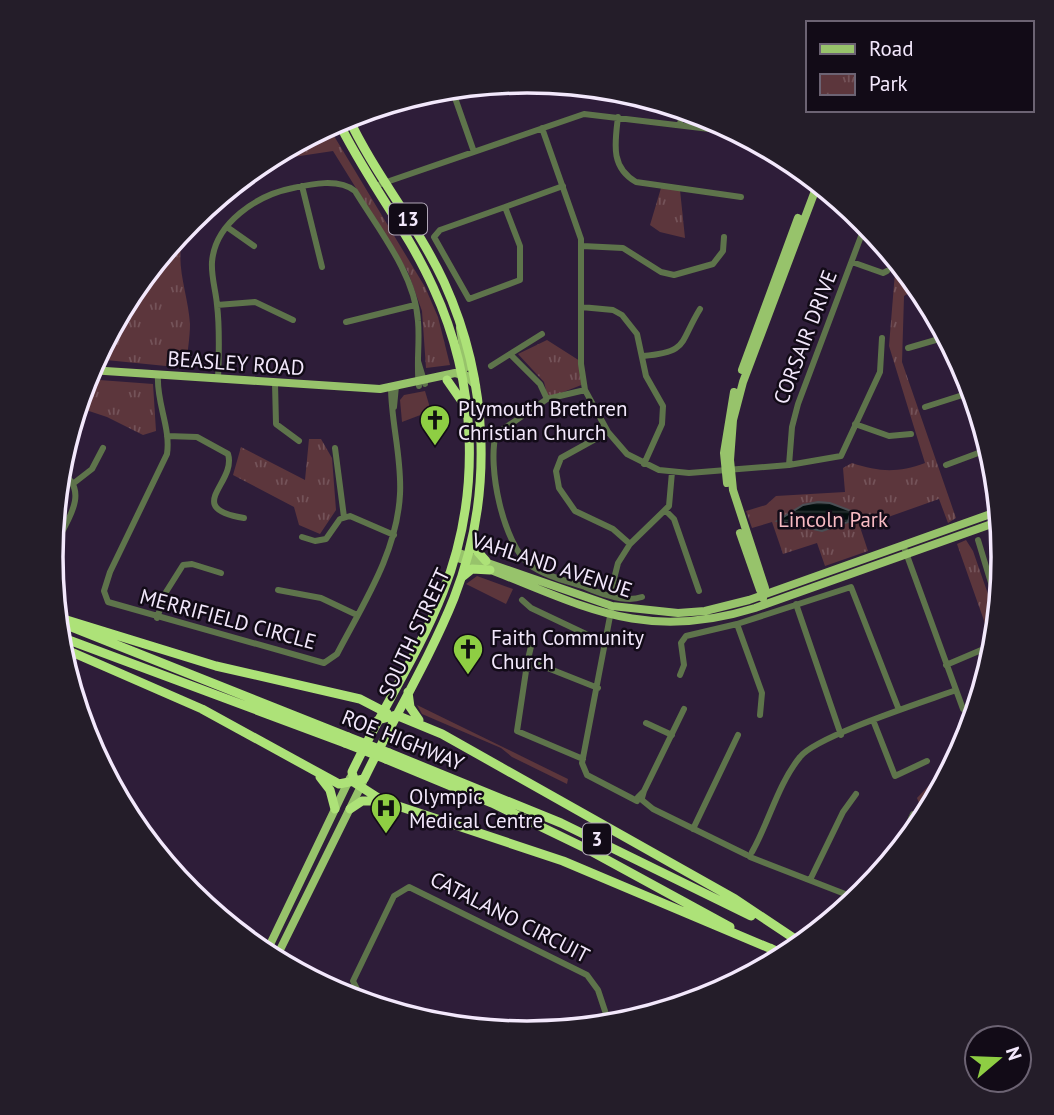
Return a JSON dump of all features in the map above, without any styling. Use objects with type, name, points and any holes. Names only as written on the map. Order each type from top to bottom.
[{"type":"highway","name":"SOUTH STREET","points":[[353,127],[432,285],[454,342],[468,414],[466,498],[456,555],[437,607],[390,694],[389,728],[356,784]]},
{"type":"highway","name":"SOUTH STREET","points":[[345,131],[434,263],[460,325],[476,386],[481,472],[480,503],[467,558],[446,617],[408,691],[389,713],[376,721],[352,772],[356,784]]},
{"type":"highway","points":[[447,380],[458,392],[468,414]]},
{"type":"highway","points":[[461,578],[472,569],[488,566],[477,551],[472,536]]},
{"type":"highway","points":[[68,623],[216,666],[360,699],[389,713],[425,725],[735,900],[793,937]]},
{"type":"highway","name":"ROE HIGHWAY","points":[[68,625],[346,740],[573,828],[679,878],[793,938]]},
{"type":"highway","name":"ROE HIGHWAY","points":[[71,641],[346,740]]},
{"type":"highway","points":[[73,653],[202,709],[312,771],[327,784],[335,809]]},
{"type":"highway","points":[[408,691],[414,716],[425,725]]},
{"type":"highway","points":[[360,699],[378,699],[390,694]]},
{"type":"highway","name":"ROE HIGHWAY","points":[[387,756],[575,844],[774,950]]},
{"type":"highway","points":[[312,771],[356,784],[383,801],[563,860],[774,950]]},
{"type":"highway","points":[[350,808],[362,801],[383,801]]},
{"type":"main road","points":[[758,607],[765,588],[727,470],[731,402],[810,190]]},
{"type":"main road","points":[[727,470],[736,404],[814,193]]},
{"type":"main road","points":[[460,325],[460,340],[466,366],[462,374],[476,386]]},
{"type":"main road","name":"BEASLEY ROAD","points":[[102,371],[380,389],[393,389],[462,374]]},
{"type":"main road","name":"BEASLEY ROAD","points":[[422,383],[447,380],[462,374]]},
{"type":"main road","name":"VAHLAND AVENUE","points":[[613,612],[678,613],[723,607],[764,595],[989,515]]},
{"type":"main road","name":"VAHLAND AVENUE","points":[[456,555],[613,612],[683,622],[722,617],[758,607],[990,525]]},
{"type":"main road","points":[[764,595],[782,598]]},
{"type":"main road","name":"SOUTH STREET","points":[[280,950],[350,808],[356,784]]},
{"type":"main road","name":"SOUTH STREET","points":[[270,944],[335,809],[356,784]]},
{"type":"street","points":[[455,99],[474,152]]},
{"type":"street","points":[[384,185],[584,114],[702,128]]},
{"type":"street","points":[[618,117],[614,149],[626,177],[636,182],[741,197]]},
{"type":"street","points":[[680,125],[681,120]]},
{"type":"street","points":[[542,128],[582,246],[581,364],[585,390],[608,432],[626,454],[644,464],[672,472],[789,465],[841,456],[880,372],[882,338]]},
{"type":"street","points":[[216,379],[218,305],[212,261],[218,238],[226,227],[261,199],[302,186],[345,185],[355,191],[399,263],[415,305],[422,383]]},
{"type":"street","points":[[302,186],[321,267]]},
{"type":"street","points":[[505,207],[520,246],[520,280],[469,299],[435,242],[436,233],[505,207],[563,187]]},
{"type":"street","points":[[226,227],[254,246]]},
{"type":"street","name":"CORSAIR DRIVE","points":[[789,465],[797,404],[861,236]]},
{"type":"street","points":[[582,246],[623,248],[661,272],[674,275],[713,264],[723,251],[724,237]]},
{"type":"street","points":[[852,262],[883,273],[887,271]]},
{"type":"street","points":[[218,305],[255,302],[293,320]]},
{"type":"street","points":[[346,322],[415,305]]},
{"type":"street","points":[[581,307],[602,307],[622,315],[637,334],[646,376],[663,406],[662,424],[644,464]]},
{"type":"street","points":[[642,356],[674,352],[680,348],[700,309]]},
{"type":"street","points":[[491,366],[542,334]]},
{"type":"street","points":[[908,348],[936,340]]},
{"type":"street","points":[[510,354],[540,384],[547,399]]},
{"type":"street","name":"MERRIFIELD CIRCLE","points":[[160,375],[159,401],[168,445],[163,463],[110,572],[104,592],[111,604],[324,663],[337,654],[383,564],[394,535],[400,494],[393,389]]},
{"type":"street","points":[[275,383],[276,424],[299,441]]},
{"type":"street","points":[[585,390],[547,399],[496,434],[498,496],[516,549],[528,563],[610,595],[631,599],[642,597]]},
{"type":"street","points":[[925,407],[961,395]]},
{"type":"street","points":[[855,424],[889,436],[911,434]]},
{"type":"street","points":[[608,432],[561,458],[555,471],[559,488],[575,511],[613,529],[630,544]]},
{"type":"street","points":[[167,436],[197,437],[228,454],[227,470],[213,498],[215,506],[221,512],[244,518]]},
{"type":"street","points":[[74,483],[92,469],[103,448]]},
{"type":"street","points":[[302,537],[315,541],[326,539],[344,517],[335,449]]},
{"type":"street","points":[[946,465],[979,453]]},
{"type":"street","points":[[610,595],[618,563],[630,544],[666,511],[671,501],[672,472]]},
{"type":"street","points":[[70,480],[74,483]]},
{"type":"street","points":[[64,523],[75,502],[74,483]]},
{"type":"street","points":[[666,511],[674,519],[699,591]]},
{"type":"street","points":[[344,517],[355,517],[394,535]]},
{"type":"street","points":[[978,540],[990,581]]},
{"type":"street","points":[[903,545],[965,710]]},
{"type":"street","points":[[157,618],[166,592],[183,565],[192,564],[221,573]]},
{"type":"street","points":[[680,676],[684,665],[681,647],[684,637],[737,624],[846,587],[856,591],[900,710]]},
{"type":"street","points":[[278,590],[321,597],[358,615]]},
{"type":"street","points":[[522,600],[531,608],[607,645]]},
{"type":"street","points":[[796,604],[841,735]]},
{"type":"street","points":[[613,612],[583,759],[587,775],[625,795],[640,798],[653,809],[730,847],[846,894]]},
{"type":"street","points":[[737,624],[762,693],[760,715]]},
{"type":"street","points":[[532,642],[529,655],[532,665]]},
{"type":"street","points":[[946,665],[982,650]]},
{"type":"street","points":[[583,759],[517,731],[526,671],[532,665],[540,665],[598,688]]},
{"type":"street","points":[[750,854],[799,758],[811,747],[873,720],[956,690]]},
{"type":"street","points":[[640,798],[684,709]]},
{"type":"street","points":[[873,720],[895,776],[927,761]]},
{"type":"street","points":[[646,723],[672,735]]},
{"type":"street","points":[[693,829],[738,735]]},
{"type":"street","points":[[810,880],[856,794]]},
{"type":"street","name":"CATALANO CIRCUIT","points":[[356,989],[354,974],[394,896],[409,887],[587,975],[598,990],[606,1015]]},
{"type":"green space","points":[[334,136],[425,287],[438,317],[450,365],[426,368],[422,311],[408,272],[333,151],[293,157]]},
{"type":"green space","points":[[661,188],[680,190],[685,238],[660,232],[650,225]]},
{"type":"green space","points":[[181,249],[181,269],[190,324],[186,368],[107,360],[141,300]]},
{"type":"green space","name":"Lincoln Park","points":[[895,275],[908,293],[904,296],[902,362],[956,518],[948,523],[939,499],[860,527],[868,551],[825,566],[817,543],[783,554],[772,522],[752,528],[746,511],[766,505],[776,496],[845,492],[843,468],[852,463],[888,470],[925,463],[889,346]]},
{"type":"green space","points":[[547,340],[580,361],[584,384],[548,398],[544,382],[518,354]]},
{"type":"green space","points":[[98,380],[153,384],[156,431],[143,435],[87,410]]},
{"type":"green space","points":[[425,391],[431,411],[402,422],[400,400],[404,395]]},
{"type":"green space","points":[[309,439],[321,439],[332,458],[336,510],[320,534],[299,525],[294,507],[233,475],[241,447],[305,480]]},
{"type":"green space","points":[[966,540],[973,551],[989,597],[986,626],[957,544]]},
{"type":"green space","points":[[477,576],[513,589],[506,604],[466,584]]},
{"type":"green space","points":[[417,705],[568,779],[567,784],[512,757],[501,748],[422,714]]},
{"type":"green space","points":[[934,780],[920,804],[917,798]]},
{"type":"shaded area","points":[[830,503],[851,511],[848,522],[822,531],[777,521],[803,505]]},
{"type":"place","name":"Plymouth Brethren Christian Church","points":[[435,447]]},
{"type":"place","name":"Faith Community Church","points":[[468,676]]},
{"type":"place","name":"Olympic Medical Centre","points":[[386,835]]}]
